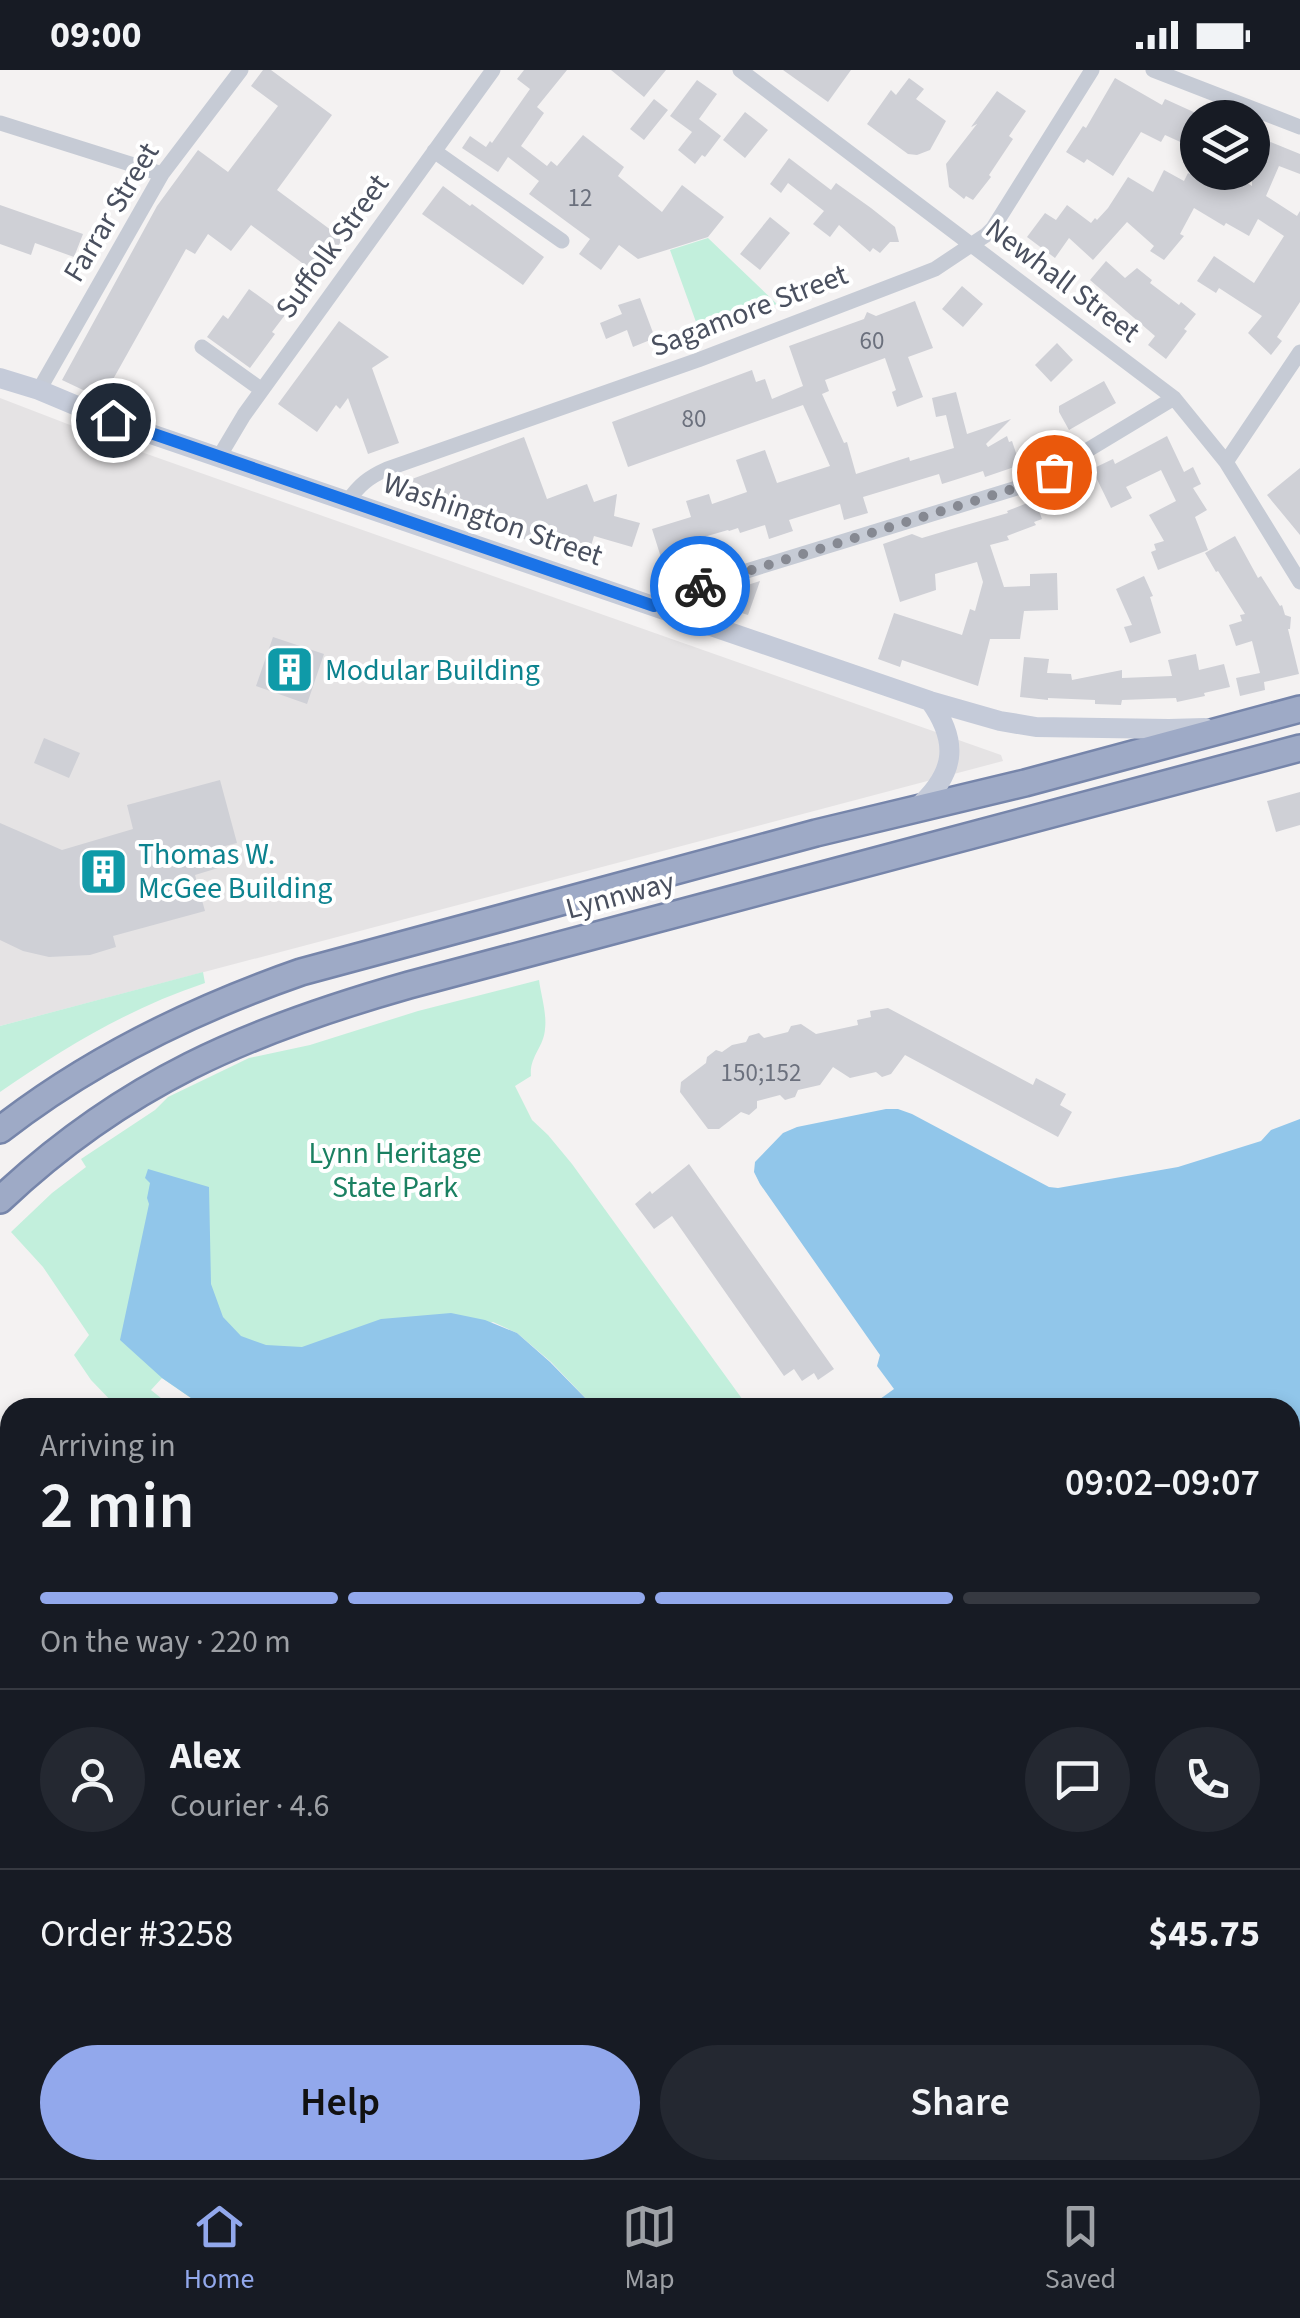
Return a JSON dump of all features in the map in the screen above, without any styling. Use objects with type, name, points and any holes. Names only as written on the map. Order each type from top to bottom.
[{"type":"highway","name":"Lynnway","points":[[0,1130],[103,1059],[187,1016],[300,972],[816,833],[1025,783],[1300,709]]},
{"type":"highway","name":"Lynnway","points":[[0,1200],[56,1149],[114,1108],[205,1057],[290,1022],[445,975],[1300,748]]},
{"type":"highway","points":[[0,1113],[103,1059]]},
{"type":"main road","name":"Washington Street","points":[[0,365],[39,390]]},
{"type":"main road","name":"Washington Street","points":[[0,378],[930,701],[1013,724],[1186,729],[1246,723]]},
{"type":"main road","points":[[917,808],[941,781],[948,764],[950,740],[930,701]]},
{"type":"street","name":"Farrar Street","points":[[39,390],[162,174],[241,70]]},
{"type":"street","name":"Suffolk Street","points":[[219,457],[262,390],[494,70]]},
{"type":"street","name":"Newhall Street","points":[[740,70],[759,76],[1174,398],[1226,462],[1300,582]]},
{"type":"street","name":"Sagamore Street","points":[[348,501],[359,486],[387,469],[726,349],[935,269],[986,235],[996,223],[1092,70]]},
{"type":"street","points":[[1154,70],[1300,126]]},
{"type":"street","points":[[0,123],[162,174]]},
{"type":"street","points":[[434,150],[562,241]]},
{"type":"street","points":[[202,347],[262,390]]},
{"type":"street","points":[[1226,462],[1300,354]]},
{"type":"street","points":[[654,606],[688,589],[1033,483],[1174,398]]},
{"type":"shaded area","points":[[0,398],[130,448],[1001,755],[1003,761],[0,1026]]},
{"type":"green space","points":[[708,238],[777,304],[700,333],[670,250]]},
{"type":"green space","points":[[203,972],[205,983],[150,1004],[99,1030],[0,1092],[0,1026]]},
{"type":"green space","name":"Lynn Heritage State Park","points":[[539,980],[544,1035],[531,1076],[515,1086],[532,1120],[572,1164],[741,1398],[585,1398],[517,1333],[493,1322],[235,1398],[191,1398],[162,1378],[151,1390],[161,1398],[108,1398],[91,1380],[74,1355],[89,1335],[43,1267],[11,1232],[86,1167],[81,1159],[155,1110],[168,1097],[249,1058],[310,1045],[418,1011]]},
{"type":"water","points":[[898,1109],[1049,1187],[1058,1188],[1178,1167],[1261,1141],[1271,1130],[1300,1119],[1300,1398],[882,1398],[894,1389],[877,1366],[880,1355],[754,1172],[755,1162],[783,1133],[797,1127]]},
{"type":"water","points":[[148,1169],[209,1187],[211,1284],[223,1317],[241,1336],[266,1345],[302,1347],[381,1319],[451,1313],[485,1320],[517,1333],[585,1398],[191,1398],[120,1340],[149,1204],[150,1183],[145,1178]]},
{"type":"building","points":[[263,70],[271,70],[332,115],[277,190],[343,239],[317,274],[251,225],[231,251],[208,234],[195,254],[186,249],[102,399],[62,380],[157,206],[198,150],[228,172],[278,106],[251,86]]},
{"type":"building","points":[[524,70],[567,70],[537,107],[544,113],[521,146],[547,166],[551,161],[557,166],[583,135],[624,167],[618,176],[662,212],[682,185],[724,217],[708,237],[638,259],[619,245],[601,270],[579,254],[590,239],[529,194],[539,181],[508,157],[498,172],[462,148],[470,136],[486,147],[492,143],[530,89],[517,79]]},
{"type":"building","points":[[611,70],[666,70],[644,97]]},
{"type":"building","points":[[783,70],[851,70],[828,102]]},
{"type":"building","points":[[909,78],[924,89],[916,99],[946,121],[930,150],[917,155],[908,154],[867,124],[891,90],[896,95]]},
{"type":"building","points":[[1115,78],[1162,105],[1165,99],[1180,106],[1180,142],[1165,135],[1161,142],[1141,132],[1113,176],[1087,159],[1084,163],[1066,152],[1083,126],[1086,128]]},
{"type":"building","points":[[697,80],[717,94],[699,119],[721,136],[695,164],[678,150],[692,132],[670,116]]},
{"type":"building","points":[[997,91],[1026,111],[1009,136],[1013,139],[991,177],[973,200],[966,196],[964,199],[949,187],[946,164]]},
{"type":"building","points":[[654,99],[668,110],[644,140],[630,129]]},
{"type":"building","points":[[745,112],[768,130],[745,158],[723,140]]},
{"type":"building","points":[[1270,142],[1300,154],[1300,174],[1279,166],[1270,187]]},
{"type":"building","points":[[789,158],[831,190],[836,183],[871,208],[895,227],[899,242],[890,242],[880,253],[873,248],[870,252],[839,225],[830,237],[813,224],[824,211],[788,183],[781,193],[770,184]]},
{"type":"building","points":[[1164,170],[1180,179],[1180,190],[1269,190],[1266,196],[1297,216],[1300,211],[1300,302],[1277,337],[1282,341],[1271,355],[1248,333],[1262,316],[1219,288],[1216,293],[1197,281],[1214,256],[1254,283],[1284,236],[1258,219],[1249,236],[1194,208],[1180,234],[1184,236],[1164,260],[1150,251],[1154,246],[1127,222],[1093,260],[1069,238],[1055,258],[1027,237],[1045,213],[1056,220],[1067,205],[1091,223],[1108,208],[1128,177],[1153,192]]},
{"type":"building","points":[[443,186],[544,257],[523,285],[422,214]]},
{"type":"building","points":[[0,205],[83,234],[74,257],[35,243],[31,255],[0,244]]},
{"type":"building","points":[[770,217],[790,233],[760,270],[740,254]]},
{"type":"building","points":[[1106,261],[1125,278],[1137,268],[1152,280],[1150,283],[1196,314],[1166,359],[1148,345],[1155,336],[1090,280]]},
{"type":"building","points":[[962,286],[983,304],[963,327],[942,309]]},
{"type":"building","points":[[249,289],[285,315],[250,368],[207,337],[223,315],[228,319]]},
{"type":"building","points":[[640,298],[655,338],[633,347],[627,330],[606,339],[600,323],[622,314],[618,305]]},
{"type":"building","points":[[915,301],[933,348],[908,357],[923,397],[897,407],[892,392],[896,390],[885,358],[825,380],[829,391],[822,394],[844,443],[847,442],[856,474],[954,448],[946,415],[936,417],[932,398],[956,392],[967,434],[1011,419],[986,444],[988,447],[1007,436],[1020,465],[985,477],[983,471],[942,484],[939,474],[863,497],[868,513],[844,520],[840,504],[789,520],[793,531],[769,539],[765,525],[740,533],[738,528],[728,530],[683,543],[688,559],[664,567],[652,529],[691,517],[686,501],[709,494],[712,504],[747,492],[736,460],[765,450],[777,483],[830,466],[803,405],[628,467],[612,422],[752,370],[756,382],[765,379],[772,399],[803,386],[789,346],[864,319],[867,312],[876,316]]},
{"type":"building","points":[[339,321],[389,357],[372,368],[399,443],[368,454],[348,398],[340,409],[336,405],[317,432],[278,404]]},
{"type":"building","points":[[1057,343],[1073,360],[1051,382],[1035,365]]},
{"type":"building","points":[[1104,381],[1116,403],[1069,430],[1059,406]]},
{"type":"building","points":[[1167,436],[1184,472],[1193,467],[1201,484],[1193,488],[1207,510],[1195,517],[1208,550],[1158,570],[1151,552],[1156,550],[1154,544],[1164,541],[1149,515],[1176,501],[1161,470],[1126,487],[1132,498],[1111,508],[1092,469],[1113,459],[1115,464]]},
{"type":"building","points":[[524,437],[547,499],[587,484],[594,502],[617,494],[614,516],[640,523],[632,547],[594,536],[587,559],[394,498],[396,485]]},
{"type":"building","points":[[1300,468],[1300,535],[1267,495]]},
{"type":"building","points":[[1035,500],[1042,519],[1034,522],[1036,525],[990,545],[1004,587],[1030,586],[1030,574],[1057,573],[1058,610],[1024,611],[1020,639],[990,639],[978,686],[902,660],[900,667],[878,659],[894,613],[962,635],[970,609],[975,611],[983,582],[977,562],[935,574],[936,590],[900,602],[883,544],[912,534],[922,538],[1008,513]]},
{"type":"building","points":[[1235,536],[1258,578],[1261,576],[1285,615],[1291,617],[1288,629],[1299,674],[1264,682],[1265,690],[1240,696],[1236,678],[1260,673],[1252,641],[1236,646],[1229,625],[1242,621],[1240,615],[1245,614],[1205,553]]},
{"type":"building","points":[[1144,576],[1161,633],[1130,643],[1124,627],[1132,625],[1116,589]]},
{"type":"building","points":[[760,581],[748,615],[700,600]]},
{"type":"building","name":"Modular Building","points":[[273,637],[324,654],[307,704],[256,686]]},
{"type":"building","points":[[1196,654],[1199,670],[1224,664],[1230,687],[1177,702],[1176,698],[1122,700],[1121,705],[1020,697],[1024,657],[1049,659],[1047,673],[1071,674],[1072,680],[1122,670],[1122,678],[1172,676],[1168,660]]},
{"type":"building","points":[[44,738],[80,753],[69,778],[34,763]]},
{"type":"building","name":"Thomas W. McGee Building","points":[[220,780],[237,843],[213,849],[218,868],[195,875],[205,911],[113,936],[116,947],[90,955],[49,957],[0,940],[0,823],[62,850],[133,829],[127,805]]},
{"type":"building","points":[[1300,792],[1300,825],[1276,832],[1267,801]]},
{"type":"building","points":[[888,1008],[1033,1085],[1036,1078],[1066,1094],[1060,1105],[1072,1112],[1058,1137],[905,1055],[891,1074],[882,1077],[876,1072],[850,1078],[833,1067],[820,1085],[798,1090],[795,1097],[785,1100],[780,1095],[757,1101],[757,1108],[749,1115],[741,1112],[719,1129],[708,1129],[680,1092],[681,1082],[706,1063],[707,1057],[716,1050],[722,1052],[746,1042],[749,1036],[759,1033],[764,1038],[801,1024],[816,1034],[858,1025],[857,1020],[871,1017],[870,1011]]},
{"type":"building","points":[[689,1164],[834,1369],[818,1380],[814,1373],[802,1381],[794,1369],[784,1376],[672,1216],[654,1229],[635,1204]]},
{"type":"way so far","points":[[700,586],[1033,483],[1054,472]]},
{"type":"place","name":"Modular Building","points":[[290,670]]},
{"type":"place","name":"Thomas W. McGee Building","points":[[103,871]]},
{"type":"route","points":[[113,420],[654,606],[700,586]]}]
